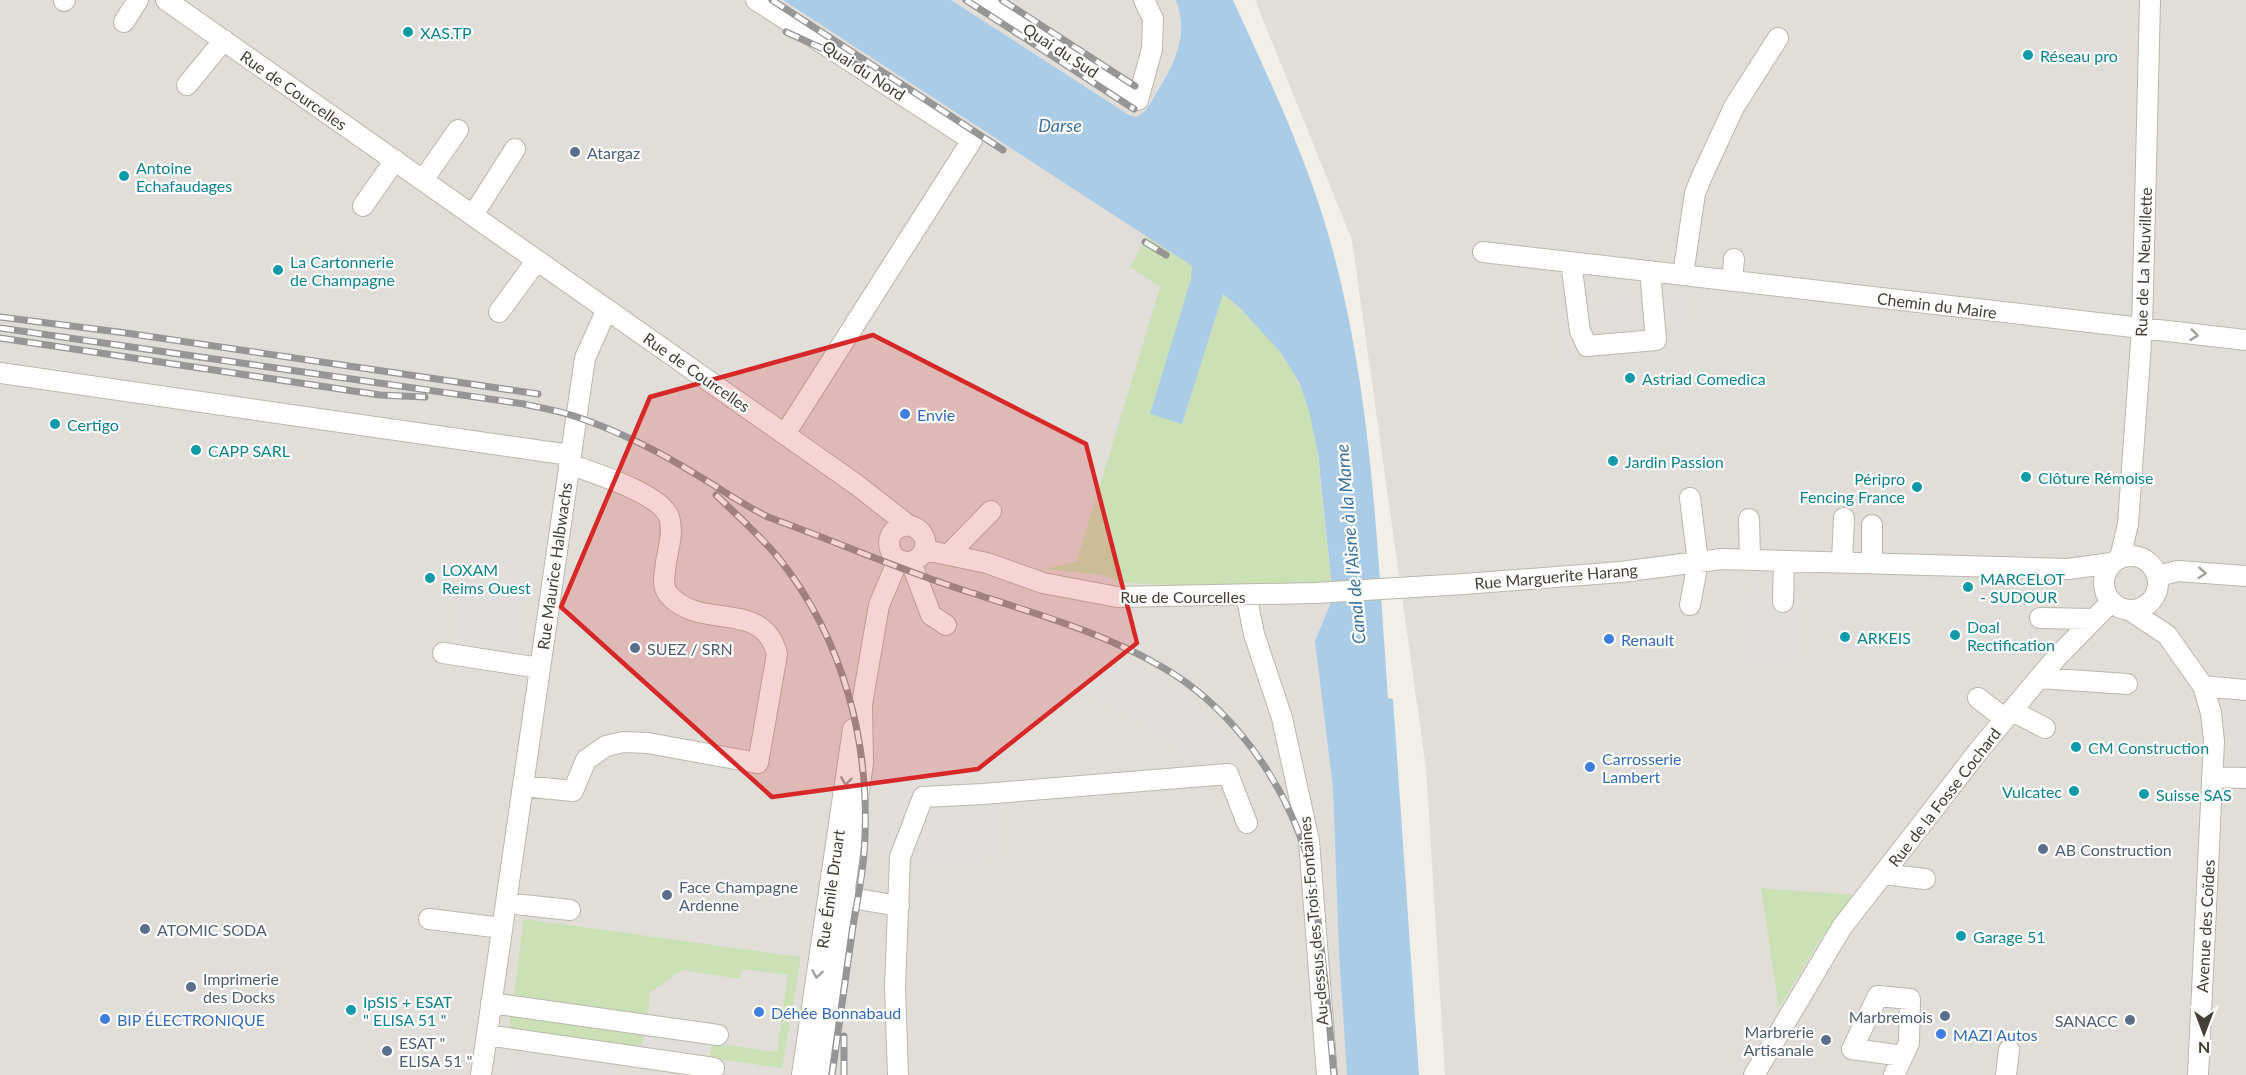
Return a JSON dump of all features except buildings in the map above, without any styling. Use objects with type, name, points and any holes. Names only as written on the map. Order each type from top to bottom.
[{"type":"street","points":[[124,22],[138,0]]},
{"type":"street","name":"Rue de Courcelles","points":[[166,0],[785,434],[857,485],[908,525],[918,528],[924,535],[911,557]]},
{"type":"street","name":"Quai du Nord","points":[[756,0],[972,140],[785,434]]},
{"type":"street","name":"Quai du Sud","points":[[983,0],[1138,100],[1152,49],[1153,19],[1144,0]]},
{"type":"street","name":"Rue de La Neuvillette","points":[[2116,560],[2128,524],[2142,329],[2150,0]]},
{"type":"street","points":[[1683,275],[1695,193],[1734,107],[1778,38]]},
{"type":"street","name":"Rue de Courcelles","points":[[187,85],[224,40]]},
{"type":"street","points":[[423,180],[458,130]]},
{"type":"street","points":[[473,215],[515,149]]},
{"type":"street","points":[[363,206],[394,160]]},
{"type":"street","name":"Chemin du Maire","points":[[1483,252],[2246,340]]},
{"type":"street","points":[[1732,280],[1734,259]]},
{"type":"street","points":[[499,312],[537,260]]},
{"type":"street","points":[[1571,262],[1581,331],[1587,346],[1656,340],[1650,271]]},
{"type":"street","name":"Rue Maurice Halbwachs","points":[[481,1075],[585,358],[607,309]]},
{"type":"street","points":[[0,373],[570,460]]},
{"type":"street","name":"Rue Maurice Halbwachs","points":[[523,786],[573,791],[586,760],[606,747],[623,742],[648,743],[758,763],[777,654],[773,639],[756,623],[690,611],[668,594],[663,584],[671,525],[668,514],[639,490],[570,460]]},
{"type":"street","name":"Rue de Courcelles","points":[[857,485],[890,537],[889,548],[911,557],[948,555],[987,563],[1043,583],[1117,597],[1314,593]]},
{"type":"street","points":[[1690,498],[1698,562],[1690,605]]},
{"type":"street","points":[[948,555],[991,511]]},
{"type":"street","points":[[1842,561],[1844,518]]},
{"type":"street","points":[[1749,519],[1750,560]]},
{"type":"street","name":"Rue de La Neuvillette","points":[[2128,524],[2144,558]]},
{"type":"street","points":[[890,537],[897,528],[908,525]]},
{"type":"street","points":[[1872,525],[1872,563]]},
{"type":"street","points":[[2136,556],[2150,562],[2158,576],[2159,586],[2156,596],[2141,609],[2120,608],[2108,595],[2070,568],[2136,556]]},
{"type":"street","points":[[911,557],[932,615],[946,625]]},
{"type":"street","name":"Rue Émile Druart","points":[[818,1075],[854,719],[862,704],[879,605],[911,557]]},
{"type":"street","name":"Rue Marguerite Harang","points":[[1314,593],[1621,572],[1721,559],[2070,568]]},
{"type":"street","points":[[2108,595],[2104,579],[2116,560]]},
{"type":"street","points":[[1783,602],[1784,561]]},
{"type":"street","points":[[2158,576],[2178,571],[2246,576]]},
{"type":"street","name":"Au-dessus des Trois Fontaines","points":[[1246,595],[1254,634],[1282,718],[1309,841],[1327,1075]]},
{"type":"street","name":"Rue de la Fosse Cochard","points":[[1754,1075],[1842,927],[2038,678],[2094,619],[2108,595]]},
{"type":"street","name":"Avenue des Coïdes","points":[[2156,596],[2167,635]]},
{"type":"street","name":"Avenue des Coïdes","points":[[2131,610],[2167,635],[2204,686],[2211,713],[2214,741],[2198,1075]]},
{"type":"street","points":[[2040,618],[2094,619]]},
{"type":"street","name":"Rue Maurice Halbwachs","points":[[442,653],[540,669]]},
{"type":"street","points":[[2038,678],[2127,684]]},
{"type":"street","points":[[2204,686],[2246,690]]},
{"type":"street","name":"Rue de la Fosse Cochard","points":[[1978,698],[2008,715],[2045,728]]},
{"type":"street","points":[[898,1075],[895,987],[900,857],[923,797],[993,794],[1228,774],[1247,823]]},
{"type":"street","points":[[2212,777],[2246,778]]},
{"type":"street","name":"Rue de la Fosse Cochard","points":[[1883,874],[1925,879]]},
{"type":"street","points":[[836,896],[899,906]]},
{"type":"street","name":"Rue Émile Druart","points":[[802,1075],[836,896]]},
{"type":"street","points":[[506,903],[570,910]]},
{"type":"street","points":[[429,919],[502,928]]},
{"type":"street","points":[[491,1003],[718,1035]]},
{"type":"street","points":[[487,1035],[714,1068]]},
{"type":"street","points":[[2006,1075],[2010,1050]]},
{"type":"street","points":[[1894,1075],[1903,1056]]},
{"type":"highlighted area","points":[[873,335],[1086,444],[1137,643],[978,769],[772,797],[561,607],[650,397]]},
{"type":"shaded area","points":[[0,0],[1203,0],[1346,447],[1390,1075],[0,1075]]},
{"type":"shaded area","points":[[1255,0],[2246,0],[2246,1075],[1445,1075],[1426,768],[1352,240]]},
{"type":"shaded area","points":[[1686,295],[1689,321],[1578,331],[1579,355],[1562,356],[1557,309]]},
{"type":"shaded area","points":[[479,562],[524,568],[513,644],[461,636],[460,599],[474,600]]},
{"type":"shaded area","points":[[1749,590],[1797,593],[1793,664],[1748,663]]},
{"type":"shaded area","points":[[973,601],[1095,647],[1150,673],[1185,696],[1237,748],[1208,765],[1208,760],[1199,750],[1189,760],[1162,735],[1140,719],[1096,696],[992,657],[979,697],[964,784],[996,801],[1001,856],[925,862],[922,865],[874,848],[905,624]]},
{"type":"shaded area","points":[[2227,705],[2246,706],[2246,787],[2242,786],[2245,763],[2232,762]]},
{"type":"shaded area","points":[[644,1033],[712,1043],[710,1056],[642,1047]]},
{"type":"shaded area","points":[[529,1052],[612,1064],[610,1075],[514,1075],[517,1055],[531,1057]]},
{"type":"shaded area","points":[[713,1059],[753,1064],[763,1075],[710,1075]]},
{"type":"green space","points":[[1147,236],[1192,266],[1182,424],[1223,294],[1266,335],[1299,384],[1309,410],[1315,436],[1331,582],[1244,588],[1126,583],[1101,575],[1046,569],[1077,561],[1160,287],[1130,267]]},
{"type":"green space","points":[[1761,888],[1855,895],[1818,943],[1779,1008]]},
{"type":"green space","points":[[524,919],[801,957],[782,1068],[509,1031],[511,1014],[644,1033],[642,1047],[710,1056],[712,1043],[777,1052],[788,975],[742,969],[740,979],[682,970],[650,993],[648,1017],[513,999]]},
{"type":"water","points":[[783,0],[951,0],[1129,115],[1136,117],[1150,103],[1173,63],[1181,26],[1176,0],[1233,0],[1287,120],[1322,213],[1345,300],[1356,356],[1371,469],[1388,698],[1393,699],[1419,1075],[1347,1075],[1339,952],[1333,788],[1315,641],[1333,598],[1318,453],[1309,411],[1300,384],[1281,353],[1240,308],[1223,294],[1182,424],[1150,414],[1191,279],[1192,266]]},
{"type":"railway","points":[[772,0],[1003,150]]},
{"type":"railway","points":[[966,0],[1134,109]]},
{"type":"railway","points":[[1002,0],[1135,86]]},
{"type":"railway","points":[[786,32],[865,68]]},
{"type":"railway","points":[[1145,242],[1166,255]]},
{"type":"railway","points":[[0,317],[126,333],[538,394]]},
{"type":"railway","points":[[0,328],[524,404],[571,415],[654,450],[768,517],[928,578],[1085,631],[1162,667],[1187,683],[1231,723],[1267,770],[1295,823],[1305,850],[1315,894],[1334,1075]]},
{"type":"railway","points":[[0,338],[380,395],[425,397]]},
{"type":"railway","points":[[716,495],[770,548],[801,589],[837,659],[858,735],[865,814],[864,854],[832,1075]]},
{"type":"railway","points":[[844,1036],[844,1075]]},
{"type":"place","name":"XAS.TP","points":[[408,32]]},
{"type":"place","name":"Réseau pro","points":[[2028,55]]},
{"type":"place","name":"Atargaz","points":[[575,152]]},
{"type":"place","name":"Antoine Echafaudages","points":[[124,176]]},
{"type":"place","name":"La Cartonnerie de Champagne","points":[[278,270]]},
{"type":"place","name":"Astriad Comedica","points":[[1630,378]]},
{"type":"place","name":"Envie","points":[[905,414]]},
{"type":"place","name":"Certigo","points":[[55,424]]},
{"type":"place","name":"CAPP SARL","points":[[196,450]]},
{"type":"place","name":"Jardin Passion","points":[[1613,461]]},
{"type":"place","name":"Clôture Rémoise","points":[[2026,477]]},
{"type":"place","name":"Péripro Fencing France","points":[[1917,487]]},
{"type":"place","name":"LOXAM Reims Ouest","points":[[430,578]]},
{"type":"place","name":"MARCELOT - SUDOUR","points":[[1968,587]]},
{"type":"place","name":"Doal Rectification","points":[[1955,635]]},
{"type":"place","name":"ARKEIS","points":[[1845,637]]},
{"type":"place","name":"Renault","points":[[1609,639]]},
{"type":"place","name":"SUEZ / SRN","points":[[635,648]]},
{"type":"place","name":"CM Construction","points":[[2076,747]]},
{"type":"place","name":"Carrosserie Lambert","points":[[1590,767]]},
{"type":"place","name":"Vulcatec","points":[[2074,791]]},
{"type":"place","name":"Suisse SAS","points":[[2144,794]]},
{"type":"place","name":"AB Construction","points":[[2043,849]]},
{"type":"place","name":"Face Champagne Ardenne","points":[[667,895]]},
{"type":"place","name":"ATOMIC SODA","points":[[145,929]]},
{"type":"place","name":"Garage 51","points":[[1961,936]]},
{"type":"place","name":"Imprimerie des Docks","points":[[191,987]]},
{"type":"place","name":"IpSIS + ESAT \" ELISA 51 \"","points":[[351,1010]]},
{"type":"place","name":"Déhée Bonnabaud","points":[[759,1012]]},
{"type":"place","name":"Marbremois","points":[[1945,1016]]},
{"type":"place","name":"BIP ÉLECTRONIQUE","points":[[105,1019]]},
{"type":"place","name":"SANACC","points":[[2130,1020]]},
{"type":"place","name":"MAZI Autos","points":[[1941,1034]]},
{"type":"place","name":"Marbrerie Artisanale","points":[[1826,1040]]},
{"type":"place","name":"ESAT \" ELISA 51 \"","points":[[387,1051]]},
{"type":"water label","name":"Darse","points":[[1060,125]]},
{"type":"water label","name":"Canal de l'Aisne à la Marne","points":[[1350,544]]}]
